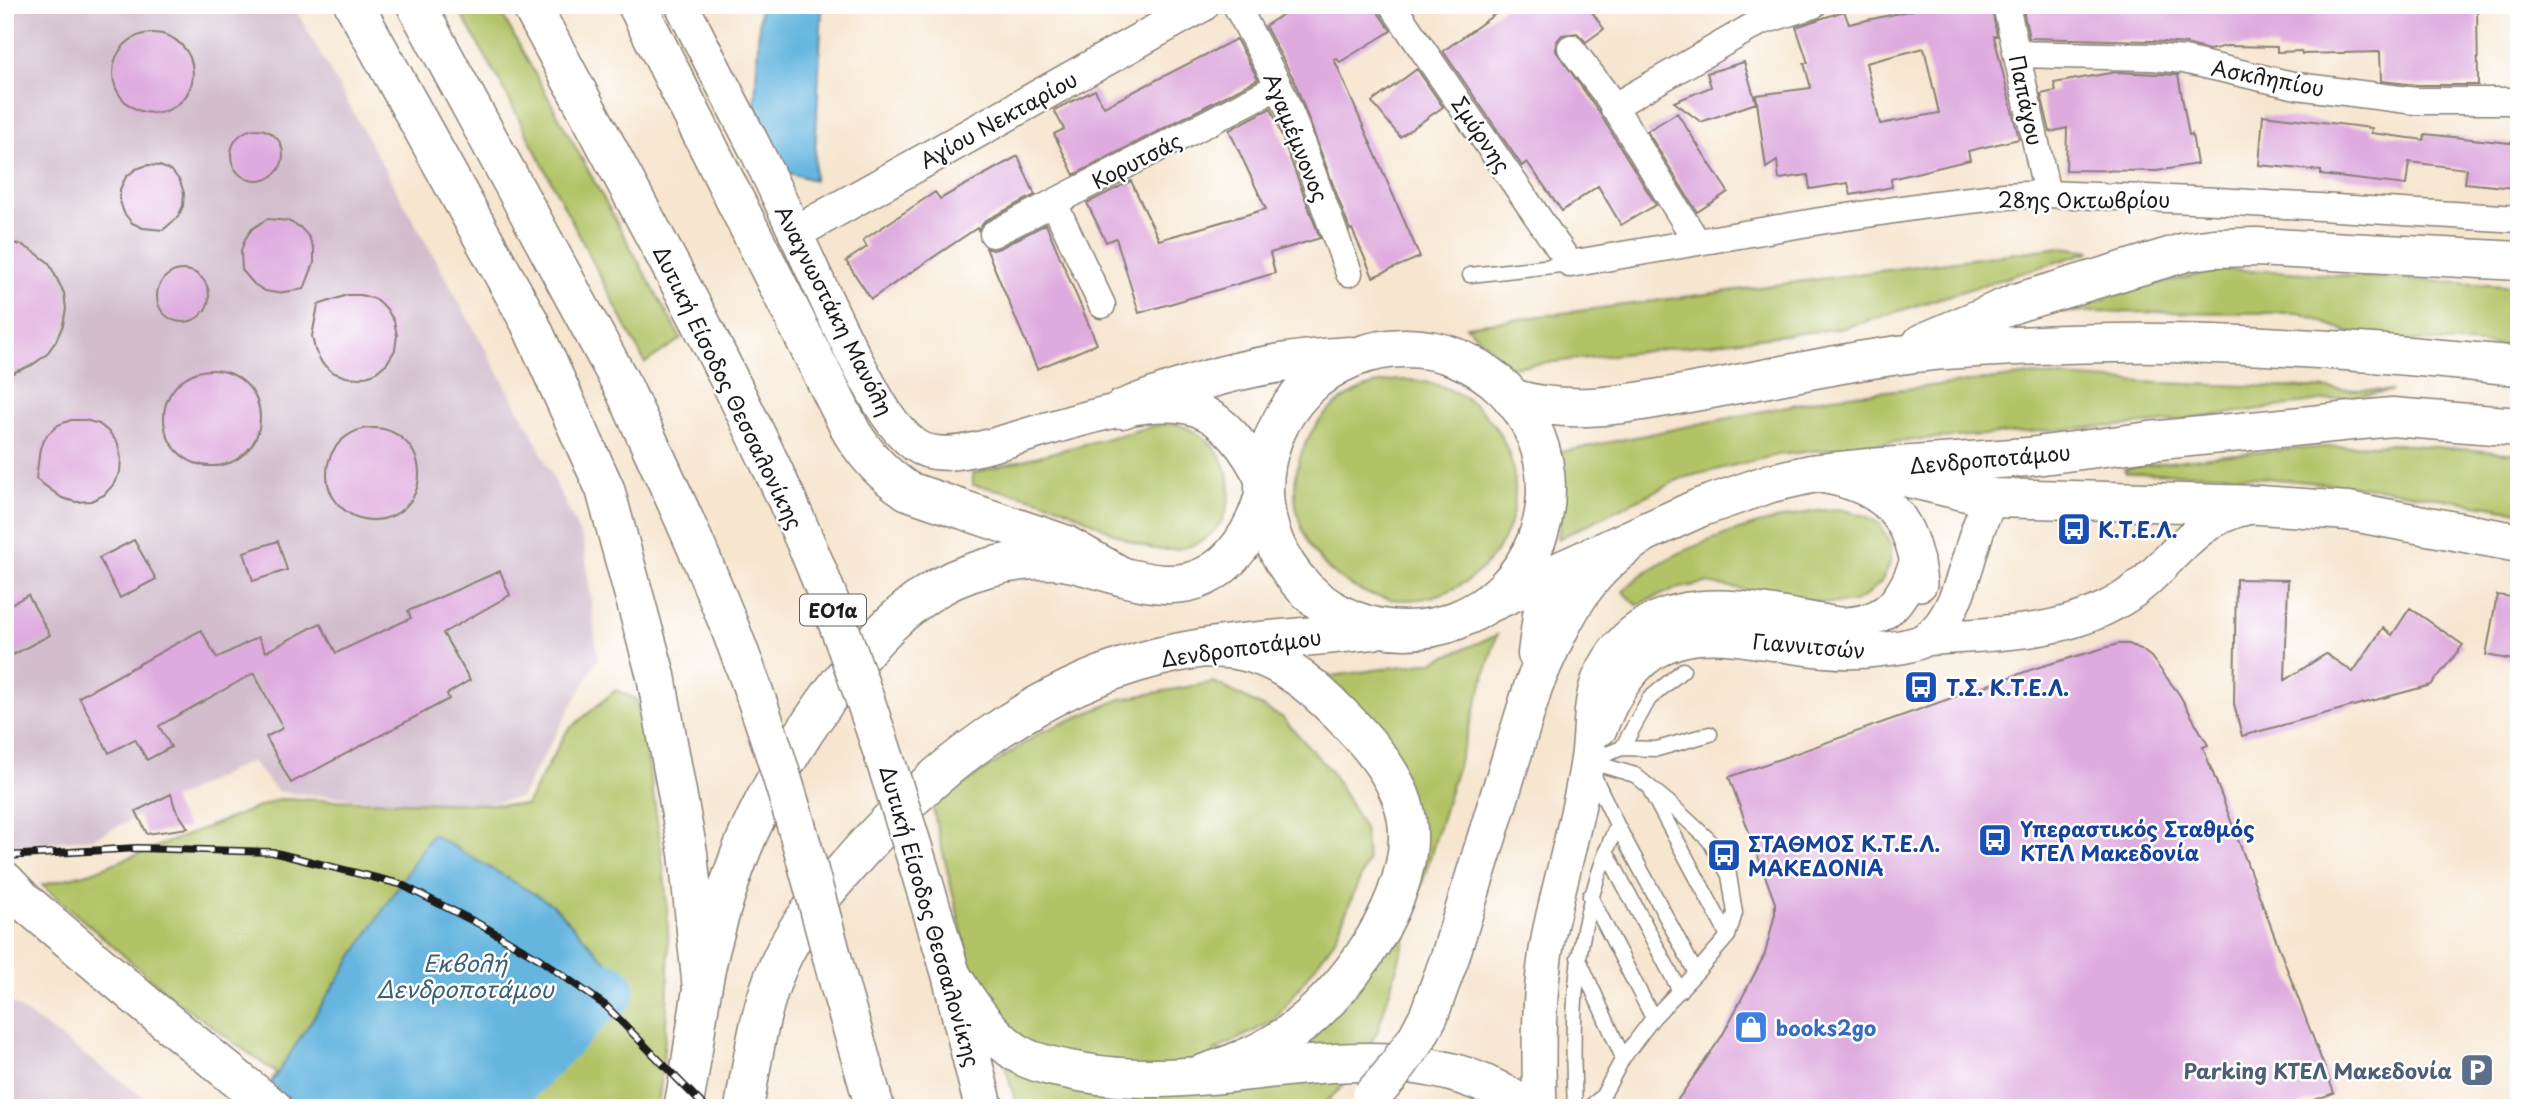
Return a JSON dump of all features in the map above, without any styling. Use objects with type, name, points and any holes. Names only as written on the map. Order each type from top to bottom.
[{"type":"main road","points":[[354,5],[529,321],[606,489],[656,676],[688,853],[702,989]]},
{"type":"main road","points":[[416,5],[624,389],[691,533],[750,681],[800,833],[875,1108]]},
{"type":"main road","name":"Δυτική Είσοδος Θεσσαλονίκης","points":[[531,5],[699,319],[771,463],[833,610],[887,761],[951,974],[984,1108]]},
{"type":"main road","points":[[637,5],[852,433],[869,458],[886,476],[908,491],[1064,544],[1121,576]]},
{"type":"main road","points":[[1894,355],[2016,303],[2186,252],[2256,247],[2519,261]]},
{"type":"main road","name":"Δενδροποτάμου","points":[[1512,398],[1552,408],[1603,406],[1894,355],[1982,348],[2166,343],[2357,352],[2519,366]]},
{"type":"main road","name":"Δενδροποτάμου","points":[[1485,606],[1516,577],[1530,554],[1538,536],[1545,500],[1543,464],[1532,429],[1512,398],[1477,369],[1447,355],[1403,349],[1359,356],[1322,375],[1292,405],[1272,442],[1264,489],[1267,517],[1274,542],[1300,583],[1315,598],[1337,613],[1383,628],[1410,630],[1436,627],[1462,618],[1647,531],[1738,493],[1811,474],[2028,457],[2150,441],[2392,417],[2519,427]]},
{"type":"main road","points":[[1122,409],[1177,387],[1241,369],[1305,358],[1359,356]]},
{"type":"main road","points":[[1992,498],[2008,475],[2028,457]]},
{"type":"main road","points":[[1869,468],[1992,498],[2260,505],[2348,511],[2519,543]]},
{"type":"main road","points":[[683,1108],[702,989],[723,908],[743,847],[757,816],[806,731],[862,656],[897,617],[930,592],[968,575],[1023,561],[1056,560],[1170,585],[1188,583],[1213,573],[1233,556],[1253,526],[1264,489]]},
{"type":"main road","points":[[1360,1108],[1390,1076],[1417,1038],[1429,1015],[1450,957],[1534,684],[1562,624],[1585,585],[1601,565],[1619,549],[1647,531]]},
{"type":"main road","points":[[1534,684],[1543,608],[1538,536]]},
{"type":"main road","name":"Δενδροποτάμου","points":[[744,1108],[763,1009],[775,975],[801,923],[865,846],[911,799],[973,747],[1048,701],[1118,669],[1204,648],[1383,628]]},
{"type":"main road","points":[[1197,1076],[1236,1063],[1281,1039],[1329,1000],[1357,965],[1387,914],[1403,873],[1408,837],[1404,804],[1393,780],[1364,740],[1328,701],[1295,674],[1270,660],[1241,651],[1204,648]]},
{"type":"main road","points":[[5,881],[25,902],[149,1008],[264,1100]]},
{"type":"main road","points":[[951,974],[970,1007],[996,1034],[1023,1056],[1057,1068],[1118,1079],[1197,1076],[1337,1064],[1409,1063],[1464,1074],[1496,1087],[1527,1108]]},
{"type":"street","name":"Αναγνωστάκη Μανόλη","points":[[681,5],[759,156],[834,316],[885,412],[902,434],[921,449],[947,453],[975,450],[1122,409],[1171,405],[1189,407],[1205,413],[1240,443],[1250,456],[1264,489]]},
{"type":"street","name":"Αγίου Νεκταρίου","points":[[795,233],[1202,5]]},
{"type":"street","name":"Αγαμέμνονος","points":[[1236,5],[1279,86],[1307,153],[1349,273]]},
{"type":"street","name":"Σμύρνης","points":[[1392,5],[1570,264]]},
{"type":"street","points":[[1613,107],[1768,14],[1814,5]]},
{"type":"street","name":"Παπάγου","points":[[2006,5],[2047,194]]},
{"type":"street","points":[[1571,48],[1613,107],[1697,242]]},
{"type":"street","name":"Ασκληπίου","points":[[2018,54],[2184,60],[2297,86],[2416,101],[2519,101]]},
{"type":"street","name":"Κορυτσάς","points":[[993,234],[1279,86]]},
{"type":"street","name":"28ης Οκτωβρίου","points":[[1570,264],[1928,205],[2004,196],[2047,194],[2232,202],[2519,219]]},
{"type":"street","points":[[1054,203],[1102,305]]},
{"type":"street","points":[[1811,474],[1854,484],[1880,497],[1903,522],[1917,561],[1925,639]]},
{"type":"street","points":[[1925,639],[1942,620],[1955,597],[1977,530],[1992,498]]},
{"type":"street","name":"Γιαννιτσών","points":[[1588,761],[1608,709],[1624,684],[1652,653],[1675,642],[1699,637],[1725,637],[1855,652],[1892,648],[1925,639],[2046,629],[2089,617],[2135,591],[2211,520],[2231,511],[2260,505]]},
{"type":"street","name":"Γιαννιτσών","points":[[1540,1108],[1540,1021],[1547,950],[1588,761],[1594,694],[1616,649],[1646,624],[1668,613],[1701,606],[1742,609],[1839,624],[1874,619],[1895,604],[1909,584],[1917,561]]},
{"type":"lane","points":[[1470,275],[1570,264]]},
{"type":"lane","points":[[1622,748],[1649,699],[1683,670]]},
{"type":"lane","points":[[1588,761],[1622,748],[1657,749],[1710,734]]},
{"type":"lane","points":[[1588,761],[1635,775],[1709,840],[1729,874],[1735,913],[1728,936],[1653,1018],[1623,1058],[1602,1097],[1588,1108]]},
{"type":"lane","points":[[1588,761],[1617,825],[1696,973]]},
{"type":"lane","points":[[1647,785],[1728,936]]},
{"type":"lane","points":[[1575,1108],[1573,1006],[1577,956],[1590,896],[1617,825]]},
{"type":"lane","points":[[1606,851],[1680,991]]},
{"type":"lane","points":[[1590,896],[1653,1018]]},
{"type":"lane","points":[[1577,956],[1623,1058]]},
{"type":"shaded area","points":[[5,5],[293,5],[530,429],[584,543],[598,659],[520,798],[460,807],[278,792],[251,761],[94,838],[11,846],[5,835]]},
{"type":"shaded area","points":[[5,998],[159,1108],[5,1108]]},
{"type":"green space","points":[[456,5],[497,5],[681,339],[645,363],[500,82]]},
{"type":"green space","points":[[2061,247],[2092,251],[1844,328],[1511,367],[1466,326]]},
{"type":"green space","points":[[2219,270],[2519,287],[2519,346],[2363,338],[2300,313],[2062,312],[2132,290]]},
{"type":"green space","points":[[2031,375],[2159,383],[2393,391],[2159,423],[1924,439],[1777,455],[1682,478],[1558,539],[1562,485],[1556,453],[1832,397]]},
{"type":"green space","points":[[1405,380],[1447,388],[1483,412],[1507,448],[1515,490],[1507,532],[1483,568],[1447,592],[1405,600],[1363,592],[1327,568],[1303,532],[1295,490],[1303,448],[1327,412],[1363,388]]},
{"type":"green space","points":[[1176,424],[1201,435],[1218,453],[1227,473],[1230,495],[1224,516],[1212,533],[1191,545],[1164,550],[1139,545],[1050,503],[973,485],[973,473],[1158,425]]},
{"type":"green space","points":[[2399,444],[2519,454],[2519,511],[2383,489],[2223,474],[2126,473],[2124,469],[2261,452]]},
{"type":"green space","points":[[1840,509],[1866,516],[1880,524],[1891,547],[1890,564],[1881,582],[1867,595],[1852,603],[1827,603],[1706,583],[1675,589],[1637,605],[1623,592],[1640,576],[1692,547],[1787,517]]},
{"type":"green space","points":[[1497,635],[1377,1033],[1341,1088],[1319,1108],[1017,1108],[989,1008],[971,970],[932,806],[1039,733],[1121,699],[1214,682],[1282,717],[1330,770],[1364,828],[1368,860],[1334,941],[1274,1021],[1214,1051],[1295,1056],[1419,854],[1317,678],[1432,662]]},
{"type":"green space","points":[[616,690],[636,699],[654,796],[666,894],[667,1001],[658,1108],[255,1108],[276,1073],[173,998],[42,885],[92,872],[279,799],[526,805],[567,731]]},
{"type":"water","points":[[760,5],[822,5],[814,180],[752,163]]},
{"type":"water","name":"Εκβολή Δενδροποτάμου","points":[[432,834],[553,905],[620,976],[473,1108],[255,1108]]},
{"type":"building","points":[[1297,5],[1376,5],[1391,31],[1340,62],[1334,59],[1420,257],[1373,277],[1352,229],[1350,230],[1294,80],[1265,26]]},
{"type":"building","points":[[1508,5],[1587,5],[1604,29],[1586,42],[1577,33],[1562,35],[1556,42],[1556,51],[1597,109],[1656,205],[1621,225],[1598,186],[1562,211],[1527,162],[1522,166],[1443,51]]},
{"type":"building","points":[[1936,5],[1991,5],[1997,36],[1994,36],[2019,139],[1968,151],[1970,160],[1891,179],[1892,187],[1851,195],[1848,183],[1810,189],[1808,175],[1779,179],[1777,161],[1766,168],[1756,95],[1811,88],[1804,63],[1808,63],[1796,27],[1844,11],[1849,24]],"holes":[[[1924,48],[1939,113],[1880,124],[1866,63]]]},
{"type":"building","points":[[2022,5],[2477,5],[2478,85],[2417,85],[2381,81],[2380,52],[2302,54],[2301,51],[2277,52],[2277,47],[2227,46],[2209,50],[2186,44],[2152,41],[2029,38]]},
{"type":"building","points":[[153,33],[168,36],[181,45],[190,58],[193,73],[190,88],[181,101],[168,110],[153,113],[138,110],[125,101],[116,88],[113,73],[116,58],[125,45],[138,36]]},
{"type":"building","points":[[1236,39],[1258,79],[1074,175],[1054,134],[1064,129],[1054,110],[1095,90],[1104,107]]},
{"type":"building","points":[[1744,62],[1756,103],[1701,122],[1674,102],[1711,87],[1707,73]]},
{"type":"building","points":[[1417,69],[1443,107],[1400,137],[1372,102]]},
{"type":"building","points":[[2116,72],[2178,75],[2197,164],[2157,171],[2066,170],[2067,128],[2050,132],[2041,94],[2056,91],[2054,83]]},
{"type":"building","points":[[1271,108],[1320,238],[1270,253],[1275,273],[1139,313],[1116,238],[1106,242],[1087,203],[1131,181],[1159,240],[1266,209],[1229,130]]},
{"type":"building","points":[[1677,113],[1728,192],[1697,212],[1647,131]]},
{"type":"building","points":[[2263,115],[2372,128],[2371,133],[2424,140],[2425,134],[2519,144],[2514,188],[2465,183],[2467,169],[2409,162],[2406,185],[2321,175],[2321,171],[2259,165]]},
{"type":"building","points":[[257,129],[276,136],[283,155],[276,174],[257,181],[238,174],[231,155],[238,136]]},
{"type":"building","points":[[1018,156],[1035,195],[986,220],[978,230],[977,228],[871,299],[846,261],[867,247],[863,240],[935,192],[940,199]]},
{"type":"building","points":[[148,165],[172,171],[180,181],[184,193],[183,206],[178,217],[163,230],[143,228],[132,223],[124,213],[120,201],[120,189],[126,177],[136,169]]},
{"type":"building","points":[[267,219],[288,221],[300,227],[309,237],[314,249],[314,263],[304,289],[277,293],[265,291],[254,284],[242,270],[241,251],[245,239],[252,229]]},
{"type":"building","points":[[1046,224],[1097,344],[1037,369],[986,248],[1000,248]]},
{"type":"building","points":[[5,241],[22,245],[49,263],[64,293],[66,309],[63,325],[46,355],[32,365],[5,376]]},
{"type":"building","points":[[183,270],[202,277],[209,296],[202,315],[183,322],[164,315],[157,296],[164,277]]},
{"type":"building","points":[[347,295],[375,299],[386,308],[394,321],[397,335],[395,350],[387,363],[375,373],[360,378],[332,372],[322,363],[312,336],[318,305]]},
{"type":"building","points":[[212,370],[230,374],[246,384],[256,400],[260,418],[256,436],[246,452],[230,462],[212,466],[194,462],[178,452],[168,436],[164,418],[168,400],[178,384],[194,374]]},
{"type":"building","points":[[71,420],[99,424],[118,444],[120,472],[104,495],[91,501],[76,502],[62,498],[36,479],[40,448],[47,435],[58,425]]},
{"type":"building","points":[[373,428],[399,436],[411,448],[419,474],[411,500],[399,512],[373,520],[347,512],[335,500],[327,474],[335,448],[347,436]]},
{"type":"building","points":[[134,540],[156,579],[120,598],[99,558]]},
{"type":"building","points":[[278,541],[287,570],[253,581],[244,552]]},
{"type":"building","points":[[500,571],[510,595],[443,633],[470,680],[447,694],[449,699],[291,783],[266,737],[283,728],[254,673],[159,726],[171,747],[147,760],[135,739],[109,753],[79,697],[201,630],[217,658],[258,637],[266,652],[320,623],[336,653],[411,618],[408,611]]},
{"type":"building","points":[[2236,579],[2288,580],[2285,680],[2326,654],[2353,672],[2383,628],[2392,635],[2410,608],[2463,645],[2431,685],[2242,736],[2234,704]]},
{"type":"building","points":[[28,595],[50,635],[5,659],[5,607]]},
{"type":"building","points":[[2497,595],[2519,598],[2519,661],[2486,655]]},
{"type":"building","name":"Υπεραστικός Σταθμός ΚΤΕΛ Μακεδονία","points":[[2118,644],[2129,644],[2151,657],[2179,694],[2208,745],[2203,747],[2334,1093],[2292,1108],[1672,1108],[1722,1036],[1765,954],[1775,914],[1775,903],[1729,777],[2036,668]]},
{"type":"building","points":[[171,794],[175,808],[188,828],[147,834],[136,811]]},
{"type":"waterway","points":[[485,1108],[595,997],[607,990]]},
{"type":"railway","points":[[5,856],[137,848],[272,852],[400,884],[481,925],[538,958],[606,1006],[706,1108]]},
{"type":"place","name":"Κ.Τ.Ε.Λ.","points":[[2074,529]]},
{"type":"place","name":"Τ.Σ. Κ.Τ.Ε.Λ.","points":[[1921,687]]},
{"type":"place","name":"Υπεραστικός Σταθμός ΚΤΕΛ Μακεδονία","points":[[1995,840]]},
{"type":"place","name":"ΣΤΑΘΜΟΣ Κ.Τ.Ε.Λ. ΜΑΚΕΔΟΝΙΑ","points":[[1724,855]]},
{"type":"place","name":"books2go","points":[[1751,1027]]},
{"type":"place","name":"Parking ΚΤΕΛ Μακεδονία","points":[[2477,1070]]}]
